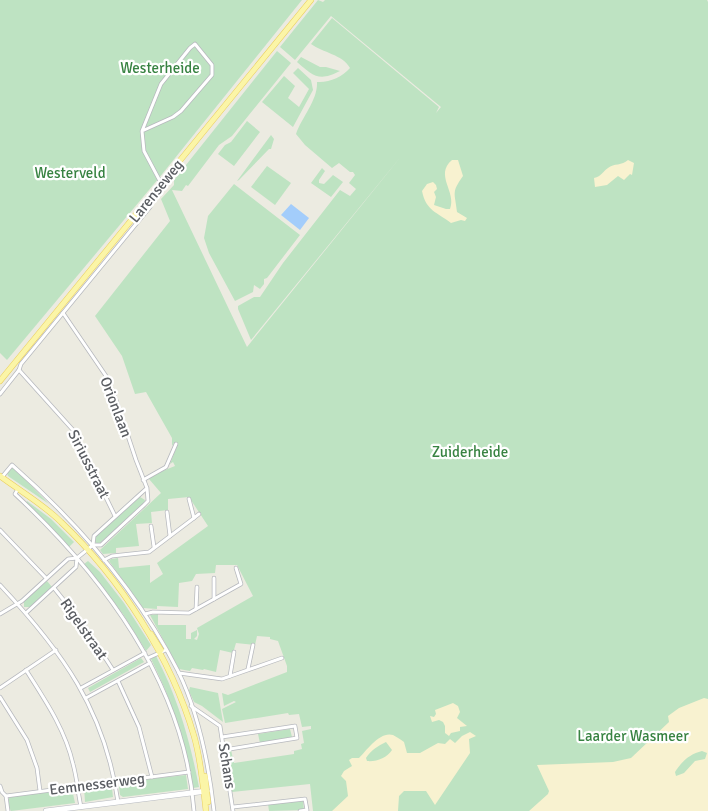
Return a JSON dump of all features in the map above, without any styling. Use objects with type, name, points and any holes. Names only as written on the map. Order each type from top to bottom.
[{"type":"main road","name":"Larenseweg","points":[[0,381],[311,0]]},
{"type":"main road","points":[[1,477],[53,514],[87,550],[120,590],[163,652],[187,715],[200,761],[208,791],[207,811]]},
{"type":"street","points":[[142,131],[173,117],[181,111],[212,75],[212,65],[195,44],[161,84],[142,131],[144,151],[156,177],[162,184]]},
{"type":"street","name":"Larenseweg","points":[[0,394],[19,370],[21,364],[150,207]]},
{"type":"street","name":"Orionlaan","points":[[63,313],[106,376],[147,488]]},
{"type":"street","name":"Siriusstraat","points":[[19,370],[73,430],[115,516]]},
{"type":"street","points":[[143,480],[166,467],[176,444]]},
{"type":"street","points":[[1,477],[12,465],[48,497],[93,545],[145,614],[163,652],[179,673],[191,706],[208,767],[208,791],[214,811]]},
{"type":"street","points":[[93,545],[94,536],[147,488]]},
{"type":"street","points":[[0,614],[18,604],[68,559],[77,558],[93,545],[101,545],[148,501],[147,488]]},
{"type":"street","points":[[18,490],[15,494],[77,558],[105,592],[148,658],[168,699],[179,732],[189,772],[194,811]]},
{"type":"street","points":[[189,499],[194,518]]},
{"type":"street","points":[[167,512],[170,536]]},
{"type":"street","points":[[104,560],[112,556],[149,552],[199,514]]},
{"type":"street","points":[[151,526],[154,548]]},
{"type":"street","points":[[0,530],[46,578]]},
{"type":"street","points":[[26,613],[76,567],[77,558]]},
{"type":"street","points":[[145,614],[153,612],[188,613],[196,610],[241,584],[236,568]]},
{"type":"street","points":[[214,578],[214,600]]},
{"type":"street","points":[[0,585],[56,650],[81,688],[97,722],[115,782],[118,802]]},
{"type":"street","points":[[196,610],[197,586]]},
{"type":"street","name":"Rigelstraat","points":[[54,588],[86,628],[113,670]]},
{"type":"street","points":[[248,670],[253,645]]},
{"type":"street","points":[[0,688],[56,650]]},
{"type":"street","points":[[148,658],[163,652]]},
{"type":"street","points":[[229,677],[234,652]]},
{"type":"street","points":[[81,688],[145,653]]},
{"type":"street","points":[[179,673],[222,679],[282,658]]},
{"type":"street","points":[[86,698],[150,663]]},
{"type":"street","points":[[26,670],[52,711],[64,736],[74,764],[80,807]]},
{"type":"street","points":[[118,681],[139,727],[152,777]]},
{"type":"street","points":[[0,697],[27,740],[37,768],[40,791]]},
{"type":"street","name":"Schans","points":[[191,706],[220,726],[233,809]]},
{"type":"street","points":[[222,737],[295,726],[297,738],[224,750]]},
{"type":"street","name":"Eemnesserweg","points":[[6,796],[189,772]]},
{"type":"street","points":[[0,786],[6,796],[8,811]]},
{"type":"street","name":"Eemnesserweg","points":[[46,811],[208,791]]},
{"type":"street","points":[[233,809],[305,799],[307,810],[300,811]]},
{"type":"green space","points":[[0,0],[302,0],[159,178],[7,360],[0,353]]},
{"type":"green space","name":"Zuiderheide","points":[[318,0],[323,2],[325,0],[707,0],[708,2],[708,811],[313,811],[310,784],[232,792],[226,751],[231,750],[234,763],[294,754],[294,751],[302,749],[301,744],[304,743],[302,731],[311,729],[311,726],[302,727],[299,714],[289,715],[288,713],[225,723],[222,709],[236,702],[234,701],[224,706],[222,693],[228,695],[287,672],[287,666],[278,641],[270,639],[270,637],[257,636],[255,645],[236,643],[233,653],[220,650],[216,672],[192,668],[190,671],[179,669],[150,615],[158,614],[158,625],[186,625],[186,639],[191,639],[191,633],[197,630],[197,636],[194,639],[197,640],[199,634],[197,628],[253,596],[237,565],[216,565],[215,573],[196,574],[192,581],[179,583],[178,607],[157,606],[157,609],[143,608],[109,561],[118,558],[119,568],[150,565],[150,583],[163,574],[157,563],[208,526],[189,497],[168,499],[168,510],[151,512],[152,523],[136,524],[139,546],[116,548],[116,553],[103,554],[100,550],[161,493],[149,479],[150,476],[175,466],[173,462],[170,464],[177,446],[174,443],[172,446],[172,438],[146,392],[135,394],[122,356],[95,316],[170,221],[161,199],[174,185],[174,180],[277,51],[291,63],[232,136],[219,145],[188,186],[186,185],[182,191],[172,190],[247,347],[403,154],[251,340],[238,306],[254,297],[260,297],[283,263],[340,190],[350,196],[356,189],[349,183],[355,175],[353,172],[350,172],[339,163],[332,168],[305,145],[296,134],[315,95],[317,82],[335,79],[350,68],[347,63],[311,44],[332,18],[439,107],[436,113],[441,107],[331,16],[295,60],[280,47]]},
{"type":"green space","points":[[301,57],[320,67],[340,71],[327,76],[317,76],[297,62]]},
{"type":"green space","points":[[298,68],[311,80],[313,90],[293,127],[262,102],[284,76],[295,86],[288,98],[299,107],[309,89],[293,73]]},
{"type":"green space","points":[[247,121],[260,132],[234,166],[218,154],[225,145],[231,142]]},
{"type":"green space","points":[[271,135],[274,139],[271,149],[237,181]]},
{"type":"green space","points":[[267,166],[291,183],[275,205],[251,187]]},
{"type":"green space","points":[[322,168],[325,171],[319,183],[324,184],[333,175],[343,182],[331,197],[311,183]]},
{"type":"green space","points":[[234,184],[300,235],[267,278],[264,279],[264,284],[260,289],[254,285],[253,292],[235,301],[209,253],[204,238],[208,216]]},
{"type":"green space","points":[[12,468],[49,504],[8,476],[7,473]]},
{"type":"green space","points":[[140,497],[145,500],[144,504],[100,543],[96,543],[95,537]]},
{"type":"green space","points":[[27,501],[51,519],[74,542],[69,547],[26,503]]},
{"type":"green space","points":[[88,561],[100,572],[124,603],[151,645],[146,651],[123,614],[84,564]]},
{"type":"green space","points":[[47,581],[52,587],[30,607],[24,607],[24,601]]},
{"type":"green space","points":[[156,656],[171,688],[182,720],[192,753],[199,787],[193,788],[177,722],[166,691],[151,659]]},
{"type":"green space","points":[[141,658],[144,662],[90,692],[88,688]]},
{"type":"green space","points":[[190,687],[218,693],[223,722],[194,702],[189,691]]},
{"type":"green space","points":[[290,729],[292,737],[260,743],[258,734]]},
{"type":"green space","points":[[186,775],[188,789],[123,797],[120,795],[119,787],[121,782]]},
{"type":"green space","points":[[109,784],[112,788],[113,797],[85,802],[84,787]]},
{"type":"green space","points":[[72,789],[75,803],[11,811],[9,806],[8,799],[10,796]]},
{"type":"green space","points":[[303,801],[304,810],[269,811],[268,804]]},
{"type":"sand","points":[[452,160],[458,160],[463,176],[455,193],[457,212],[467,218],[465,221],[461,220],[451,223],[429,207],[422,191],[427,184],[433,182],[437,189],[434,192],[436,197],[434,205],[450,209],[451,196],[445,172]]},
{"type":"sand","points":[[628,160],[634,163],[632,175],[630,174],[624,180],[618,176],[607,185],[595,187],[594,178],[610,166]]},
{"type":"sand","points":[[704,698],[708,699],[708,811],[529,811],[549,791],[537,765],[613,762],[631,758],[669,722],[668,716],[679,708]],"holes":[[[702,751],[707,753],[705,759],[695,761],[684,773],[676,776],[675,772],[687,759]]]},
{"type":"sand","points":[[453,703],[458,706],[460,712],[457,718],[467,726],[460,727],[460,731],[451,733],[449,736],[445,733],[443,722],[439,720],[432,722],[430,716],[434,717],[436,714],[435,710]]},
{"type":"sand","points":[[470,732],[476,736],[469,739],[470,753],[435,805],[426,791],[404,791],[399,796],[398,811],[332,811],[348,796],[346,781],[341,776],[344,771],[352,766],[349,760],[359,758],[379,738],[393,735],[404,742],[407,753],[420,753],[438,743],[445,744],[450,739],[455,743],[462,736]],"holes":[[[386,742],[392,750],[381,759],[367,761],[366,758],[370,753]]]},
{"type":"water","points":[[291,204],[309,218],[300,230],[281,215]]},
{"type":"park label","name":"Westerheide","points":[[160,68]]},
{"type":"park label","name":"Westerveld","points":[[70,173]]},
{"type":"park label","name":"Laarder Wasmeer","points":[[633,736]]}]
